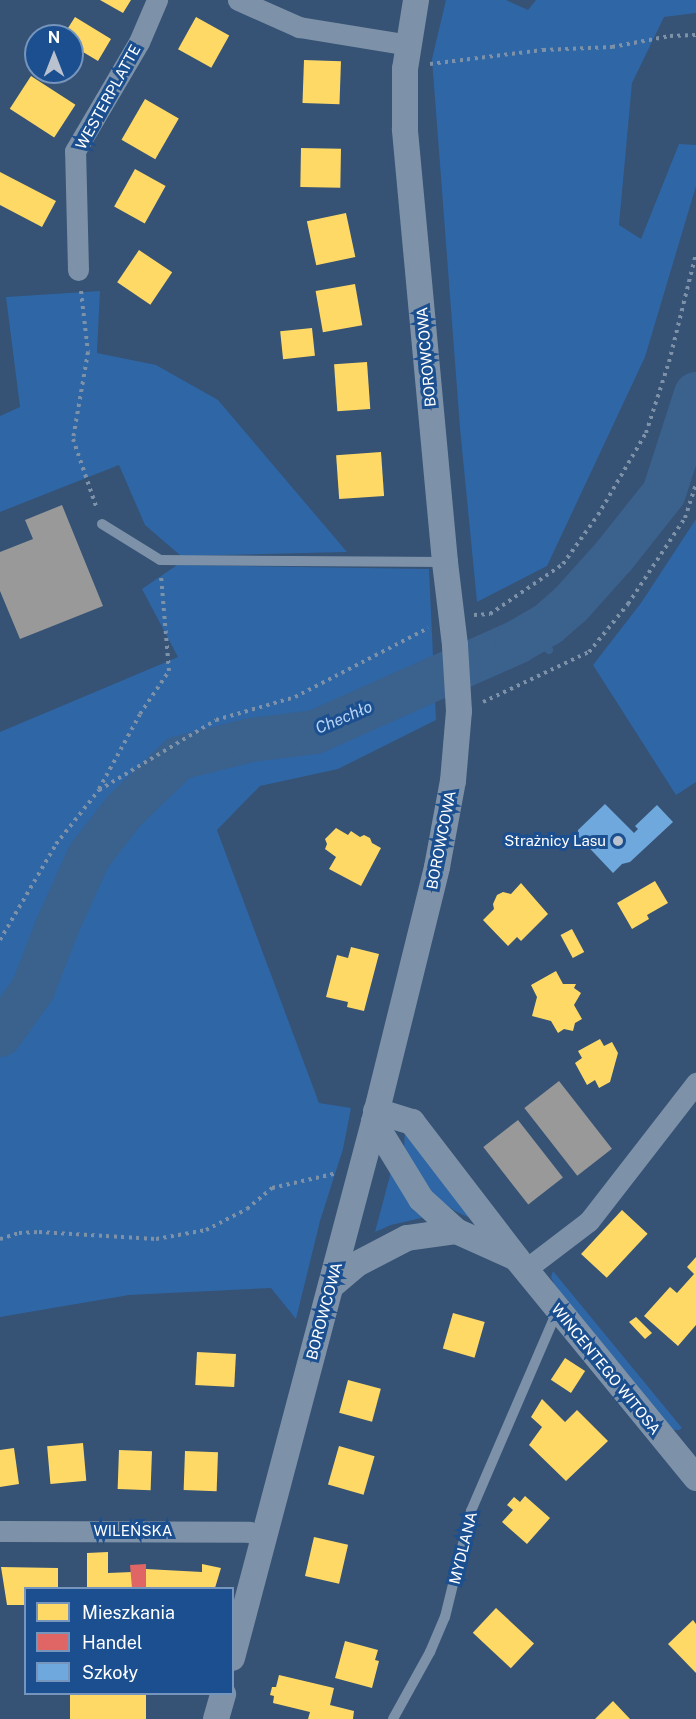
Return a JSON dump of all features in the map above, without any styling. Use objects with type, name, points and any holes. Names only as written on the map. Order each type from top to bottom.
[{"type":"street","name":"WESTERPLATTE","points":[[78,270],[75,151],[139,42],[157,0]]},
{"type":"street","points":[[238,0],[299,27],[407,57]]},
{"type":"street","name":"BOROWCOWA","points":[[234,1651],[375,1117],[437,867],[453,781],[459,711],[455,645],[442,620],[445,562],[405,129],[407,57],[416,0]]},
{"type":"street","name":"WINCENTEGO WITOSA","points":[[386,1071],[412,1122],[521,1264],[696,1478]]},
{"type":"street","points":[[521,1264],[589,1221],[696,1083]]},
{"type":"street","points":[[375,1117],[412,1122]]},
{"type":"street","name":"WINCENTEGO WITOSA","points":[[375,1117],[421,1199],[456,1231],[521,1264]]},
{"type":"street","points":[[331,1286],[357,1264],[406,1238],[456,1231]]},
{"type":"street","name":"WILEŃSKA","points":[[0,1531],[249,1532],[265,1537]]},
{"type":"street","points":[[216,1719],[223,1695]]},
{"type":"lane","points":[[102,524],[160,560],[445,562]]},
{"type":"lane","name":"MYDLANA","points":[[393,1719],[438,1635],[455,1580],[471,1511],[558,1309]]},
{"type":"path","points":[[407,57],[460,58],[543,50],[612,47],[670,36],[696,34]]},
{"type":"path","points":[[99,790],[216,720],[295,697],[442,620],[490,615],[562,564],[598,515],[646,433],[669,362],[696,254]]},
{"type":"path","points":[[78,270],[88,352],[74,439],[102,524]]},
{"type":"path","points":[[459,711],[589,652],[628,604],[685,518],[696,485]]},
{"type":"path","points":[[0,940],[56,844],[99,790],[140,714],[169,671],[160,560]]},
{"type":"path","points":[[0,1239],[19,1233],[39,1232],[156,1239],[206,1230],[247,1209],[272,1188],[345,1170]]},
{"type":"shaded area","points":[[446,0],[506,0],[528,10],[536,0],[696,0],[696,13],[664,17],[632,83],[619,225],[641,239],[679,144],[696,145],[696,186],[645,357],[547,566],[477,602],[460,428],[432,59]]},
{"type":"shaded area","points":[[100,291],[97,353],[156,365],[218,400],[347,552],[181,556],[145,525],[119,465],[0,512],[0,416],[20,407],[6,297]]},
{"type":"shaded area","points":[[696,519],[696,782],[676,795],[593,665],[641,603]]},
{"type":"shaded area","points":[[177,565],[429,569],[436,720],[338,769],[260,786],[217,830],[319,1103],[351,1108],[343,1149],[320,1221],[296,1319],[271,1288],[129,1295],[0,1317],[0,732],[178,657],[142,589]]},
{"type":"shaded area","points":[[405,1130],[474,1220],[455,1211],[426,1190],[409,1162],[404,1146]]},
{"type":"shaded area","points":[[392,1168],[430,1216],[391,1225],[375,1232]]},
{"type":"shaded area","points":[[553,1271],[682,1428],[672,1430],[555,1286],[551,1277]]},
{"type":"building: Mieszkania","points":[[100,0],[131,0],[123,13]]},
{"type":"building: Mieszkania","points":[[75,17],[111,39],[98,61],[84,53],[84,24],[71,24]]},
{"type":"building: Mieszkania","points":[[196,17],[229,35],[211,68],[178,49]]},
{"type":"building: Mieszkania","points":[[304,60],[341,61],[339,104],[302,103]]},
{"type":"building: Mieszkania","points":[[26,84],[43,84],[75,105],[54,138],[10,109]]},
{"type":"building: Mieszkania","points":[[145,99],[179,119],[155,159],[122,140]]},
{"type":"building: Mieszkania","points":[[301,148],[341,149],[340,188],[300,187]]},
{"type":"building: Mieszkania","points":[[135,169],[166,186],[145,224],[114,207]]},
{"type":"building: Mieszkania","points":[[0,172],[56,201],[42,227],[0,205]]},
{"type":"building: Mieszkania","points":[[346,213],[355,257],[316,265],[307,221]]},
{"type":"building: Mieszkania","points":[[139,250],[172,272],[150,305],[117,282]]},
{"type":"building: Mieszkania","points":[[355,284],[362,325],[323,332],[316,291]]},
{"type":"building: Mieszkania","points":[[312,328],[315,356],[283,359],[280,331]]},
{"type":"building: Mieszkania","points":[[367,362],[370,409],[337,411],[334,364]]},
{"type":"building: Mieszkania","points":[[381,452],[384,496],[339,499],[336,455]]},
{"type":"building: Mieszkania","points":[[336,828],[348,835],[351,831],[360,837],[364,835],[381,848],[361,886],[329,869],[336,857],[325,849],[327,844],[325,839]]},
{"type":"building: Mieszkania","points":[[655,881],[668,903],[647,915],[649,919],[632,929],[617,903]]},
{"type":"building: Mieszkania","points":[[521,883],[548,914],[521,941],[517,937],[508,946],[483,920],[494,909],[493,904],[497,895],[503,892],[511,894]]},
{"type":"building: Mieszkania","points":[[572,929],[584,952],[573,958],[561,935]]},
{"type":"building: Mieszkania","points":[[351,947],[379,954],[364,1011],[347,1007],[348,1002],[326,997],[337,955],[348,958]]},
{"type":"building: Mieszkania","points":[[556,971],[563,984],[576,984],[574,988],[581,993],[574,1005],[582,1019],[575,1023],[573,1031],[564,1029],[558,1033],[551,1021],[532,1016],[537,997],[531,985]]},
{"type":"building: Mieszkania","points":[[600,1039],[604,1046],[612,1042],[618,1053],[610,1082],[599,1088],[595,1080],[587,1085],[575,1063],[582,1058],[578,1051]]},
{"type":"building: Mieszkania","points":[[622,1210],[648,1234],[607,1278],[581,1254]]},
{"type":"building: Mieszkania","points":[[696,1257],[696,1325],[678,1346],[644,1316],[670,1287],[677,1293],[694,1274],[687,1267]]},
{"type":"building: Mieszkania","points":[[453,1313],[485,1322],[475,1358],[443,1349]]},
{"type":"building: Mieszkania","points":[[636,1317],[652,1333],[645,1339],[629,1322]]},
{"type":"building: Mieszkania","points":[[197,1352],[236,1354],[234,1387],[195,1385]]},
{"type":"building: Mieszkania","points":[[565,1358],[585,1371],[571,1393],[551,1380]]},
{"type":"building: Mieszkania","points":[[348,1380],[381,1389],[372,1422],[339,1413]]},
{"type":"building: Mieszkania","points":[[542,1399],[565,1422],[577,1410],[608,1441],[566,1481],[529,1445],[542,1427],[531,1417]]},
{"type":"building: Mieszkania","points":[[83,1443],[86,1481],[50,1484],[47,1446]]},
{"type":"building: Mieszkania","points":[[339,1446],[375,1456],[364,1495],[328,1484]]},
{"type":"building: Mieszkania","points":[[14,1448],[19,1484],[0,1487],[0,1450]]},
{"type":"building: Mieszkania","points":[[119,1450],[152,1451],[151,1490],[118,1489]]},
{"type":"building: Mieszkania","points":[[185,1451],[218,1452],[217,1491],[184,1490]]},
{"type":"building: Mieszkania","points":[[525,1496],[550,1518],[527,1544],[502,1522],[513,1510],[507,1505],[514,1497],[520,1502]]},
{"type":"building: Mieszkania","points":[[314,1537],[348,1545],[339,1584],[305,1576]]},
{"type":"building: Mieszkania","points":[[108,1552],[108,1573],[132,1572],[132,1587],[87,1587],[87,1553]]},
{"type":"building: Mieszkania","points":[[202,1564],[221,1568],[215,1587],[146,1587],[146,1569],[202,1572]]},
{"type":"building: Mieszkania","points":[[1,1567],[58,1568],[58,1587],[24,1587],[24,1605],[7,1605]]},
{"type":"building: Mieszkania","points":[[496,1608],[534,1643],[511,1668],[473,1633]]},
{"type":"building: Mieszkania","points":[[693,1620],[696,1624],[696,1673],[668,1644]]},
{"type":"building: Mieszkania","points":[[345,1641],[378,1650],[375,1660],[379,1661],[372,1688],[335,1678]]},
{"type":"building: Mieszkania","points":[[279,1675],[334,1688],[330,1705],[354,1711],[353,1719],[308,1719],[310,1712],[273,1703],[274,1696],[270,1695],[272,1687],[276,1687]]},
{"type":"building: Mieszkania","points":[[70,1695],[146,1695],[146,1719],[70,1719]]},
{"type":"building: Mieszkania","points":[[613,1701],[630,1719],[595,1719]]},
{"type":"building: Handel","points":[[146,1564],[146,1587],[132,1587],[130,1565]]},
{"type":"building: Szkoły","name":"Strażnicy Lasu","points":[[605,804],[634,833],[638,829],[635,826],[657,805],[673,822],[630,862],[622,864],[613,873],[578,836],[578,830]]},
{"type":"building: Przemysł","points":[[62,505],[103,606],[20,639],[0,591],[0,552],[33,539],[25,520]]},
{"type":"building: Przemysł","points":[[559,1081],[612,1149],[577,1176],[524,1108]]},
{"type":"building: Przemysł","points":[[518,1120],[563,1178],[528,1205],[483,1147]]},
{"type":"waterway","name":"Chechło","points":[[0,1035],[33,989],[57,927],[89,856],[125,810],[179,758],[251,740],[315,732],[517,642],[548,624],[570,605],[614,556],[664,493],[696,394]]},
{"type":"waterway","points":[[530,634],[549,650]]},
{"type":"place","name":"Strażnicy Lasu","points":[[618,841]]}]
